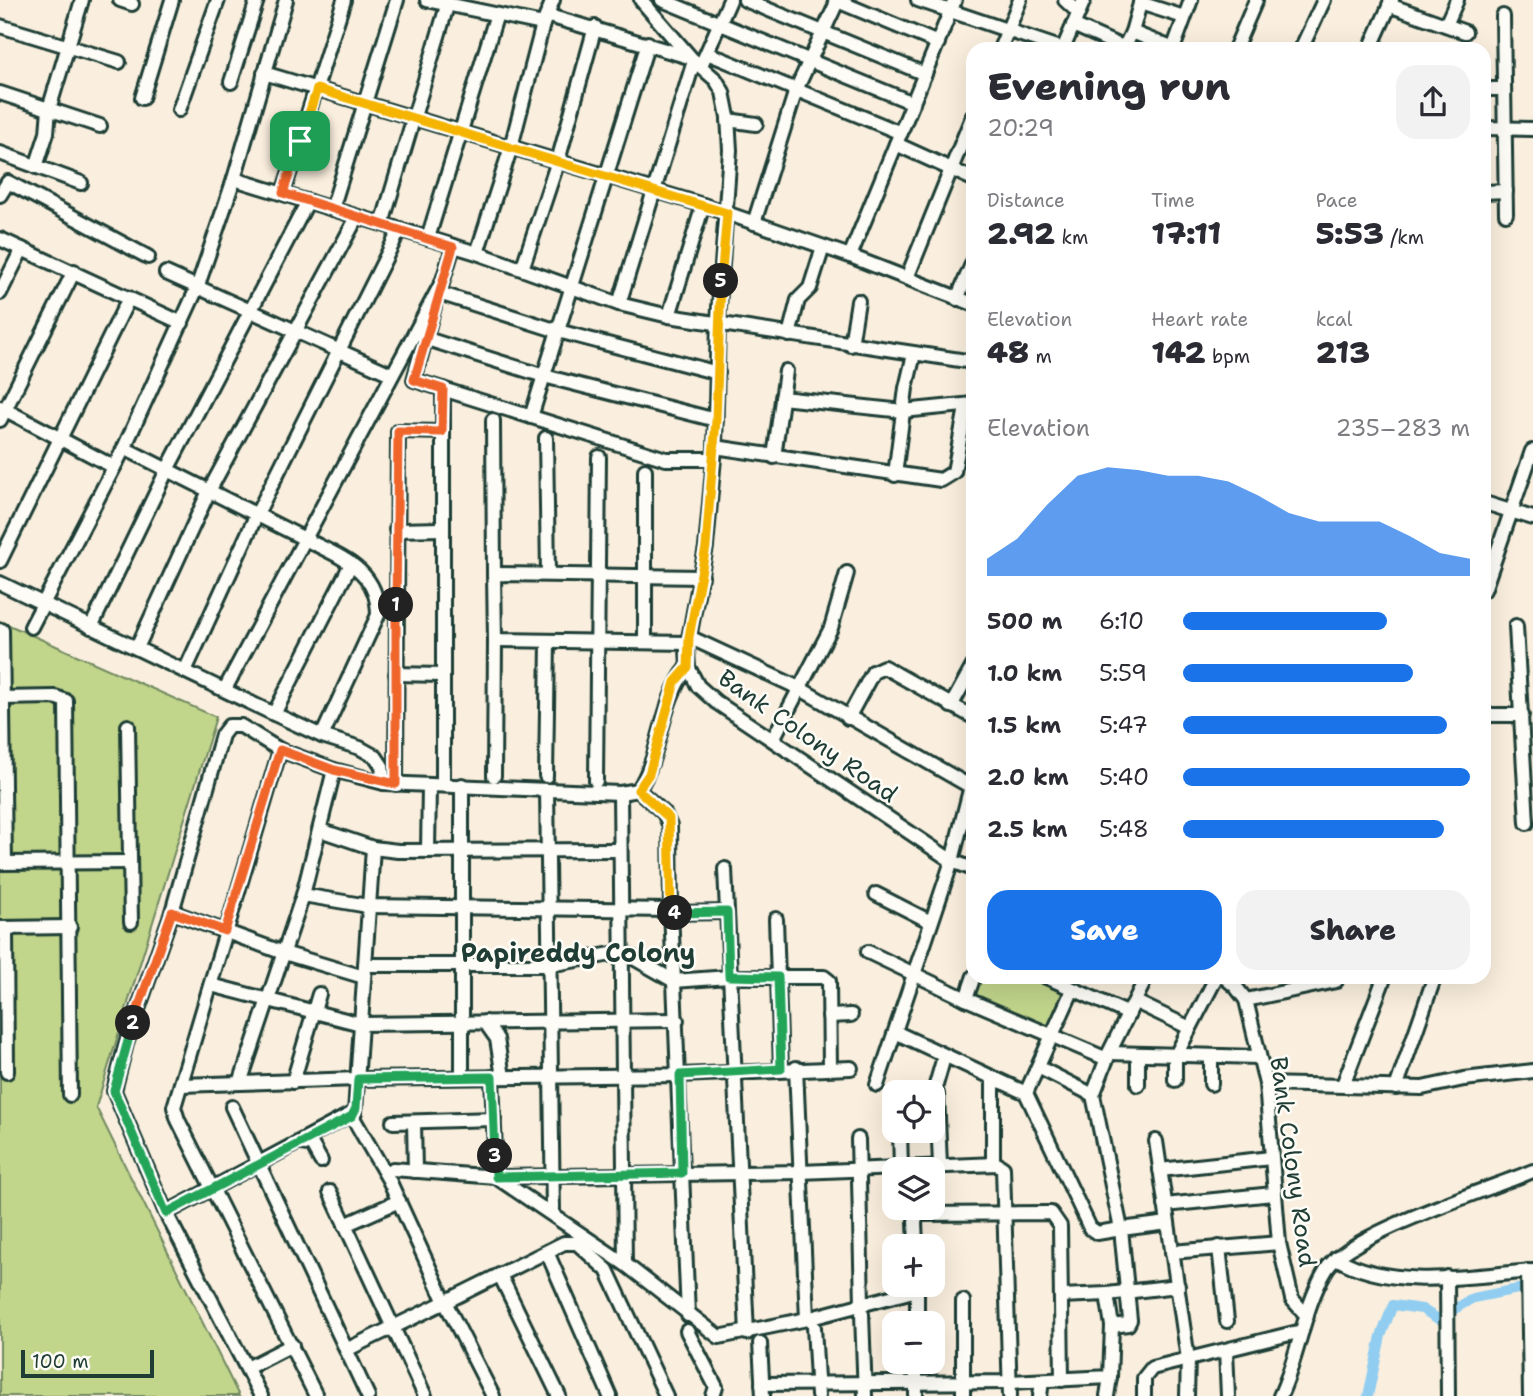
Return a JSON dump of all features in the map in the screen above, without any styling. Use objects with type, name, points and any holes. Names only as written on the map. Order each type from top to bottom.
[{"type":"street","points":[[36,167],[47,133],[49,109],[82,0]]},
{"type":"street","points":[[142,98],[172,0]]},
{"type":"street","points":[[179,110],[218,0]]},
{"type":"street","points":[[231,82],[257,0]]},
{"type":"street","points":[[31,627],[124,448],[197,288],[234,179],[286,0]]},
{"type":"street","points":[[283,193],[344,0]]},
{"type":"street","points":[[332,209],[397,0]]},
{"type":"street","points":[[426,0],[496,17],[595,27],[695,61]]},
{"type":"street","points":[[477,253],[553,0]]},
{"type":"street","name":"Bank Colony Road","points":[[642,0],[695,61],[719,84],[728,120],[727,213],[718,322],[714,453],[702,577],[688,640],[688,667],[698,686],[716,702],[952,861],[966,866]]},
{"type":"street","points":[[662,0],[913,103]]},
{"type":"street","points":[[619,304],[695,61],[707,53],[730,0]]},
{"type":"street","points":[[745,0],[925,74]]},
{"type":"street","points":[[754,223],[796,90],[836,0],[938,43]]},
{"type":"street","points":[[918,0],[1040,42]]},
{"type":"street","points":[[849,256],[956,0]]},
{"type":"street","points":[[1003,42],[1020,0]]},
{"type":"street","points":[[1065,0],[1081,6],[1066,42]]},
{"type":"street","points":[[1175,42],[1191,0]]},
{"type":"street","points":[[1238,42],[1256,0]]},
{"type":"street","points":[[1304,42],[1324,0]]},
{"type":"street","points":[[1446,25],[1457,0]]},
{"type":"street","points":[[1127,42],[1140,1],[1184,17]]},
{"type":"street","points":[[1373,42],[1391,3],[1465,32]]},
{"type":"street","points":[[382,224],[447,6]]},
{"type":"street","points":[[1503,16],[1506,214]]},
{"type":"street","points":[[428,238],[496,17]]},
{"type":"street","points":[[1073,25],[1111,42]]},
{"type":"street","points":[[0,26],[119,62]]},
{"type":"street","points":[[522,269],[558,162],[595,27]]},
{"type":"street","points":[[1132,32],[1156,42]]},
{"type":"street","points":[[531,417],[648,43]]},
{"type":"street","points":[[707,53],[796,90],[898,138],[966,175]]},
{"type":"street","points":[[264,73],[703,205],[849,256],[966,302]]},
{"type":"street","points":[[1491,89],[1503,89]]},
{"type":"street","points":[[0,93],[100,126]]},
{"type":"street","points":[[728,120],[756,124]]},
{"type":"street","points":[[1491,128],[1533,129]]},
{"type":"street","points":[[907,278],[966,132]]},
{"type":"street","points":[[0,153],[81,183]]},
{"type":"street","points":[[234,179],[477,253],[619,304],[669,316],[966,361]]},
{"type":"street","points":[[0,195],[8,182],[148,257]]},
{"type":"street","points":[[1491,192],[1506,191]]},
{"type":"street","points":[[91,626],[167,470],[308,201]]},
{"type":"street","points":[[669,316],[703,205]]},
{"type":"street","points":[[137,648],[209,491],[357,217]]},
{"type":"street","points":[[185,671],[256,516],[400,229]]},
{"type":"street","points":[[0,239],[182,323]]},
{"type":"street","points":[[453,247],[414,380],[666,459],[714,453],[774,457],[941,480],[952,476],[966,433]]},
{"type":"street","points":[[789,335],[798,300],[810,288],[823,247]]},
{"type":"street","points":[[0,293],[22,248]]},
{"type":"street","points":[[74,271],[2,412],[114,467]]},
{"type":"street","points":[[166,273],[391,374]]},
{"type":"street","points":[[957,299],[966,278]]},
{"type":"street","points":[[441,287],[558,331],[718,373]]},
{"type":"street","points":[[225,688],[391,374],[441,287]]},
{"type":"street","points":[[0,561],[129,298]]},
{"type":"street","points":[[851,345],[858,300]]},
{"type":"street","points":[[425,338],[544,376],[716,420]]},
{"type":"street","points":[[895,475],[914,354]]},
{"type":"street","points":[[774,457],[786,371]]},
{"type":"street","points":[[443,389],[443,785]]},
{"type":"street","points":[[782,398],[903,411],[966,406]]},
{"type":"street","points":[[494,420],[494,776]]},
{"type":"street","points":[[390,784],[396,674],[398,431],[442,432]]},
{"type":"street","points":[[546,438],[548,574]]},
{"type":"street","points":[[124,448],[305,539],[351,564],[372,582],[379,595],[379,615],[322,736]]},
{"type":"street","points":[[1491,571],[1532,451]]},
{"type":"street","points":[[596,781],[599,457]]},
{"type":"street","points":[[645,470],[645,642]]},
{"type":"street","points":[[1491,505],[1533,518]]},
{"type":"street","points":[[396,530],[442,530]]},
{"type":"street","points":[[274,714],[351,564]]},
{"type":"street","points":[[494,573],[702,577]]},
{"type":"street","points":[[773,739],[838,612],[846,573]]},
{"type":"street","points":[[0,583],[225,688],[274,714],[322,736],[360,748],[376,757],[390,784]]},
{"type":"street","points":[[1516,626],[1527,823]]},
{"type":"street","points":[[2,630],[3,863],[131,862]]},
{"type":"street","points":[[495,640],[688,640],[799,688],[848,718],[966,781]]},
{"type":"street","points":[[545,776],[548,641]]},
{"type":"street","points":[[261,1396],[166,1213],[114,1091],[126,1044],[172,912],[222,735],[229,726],[241,726],[280,750],[334,770],[390,784],[620,793],[638,790],[649,774],[675,682],[688,667]]},
{"type":"street","points":[[848,718],[873,672],[884,667],[966,714]]},
{"type":"street","points":[[396,674],[442,675]]},
{"type":"street","points":[[951,706],[966,679]]},
{"type":"street","points":[[1,698],[55,697],[66,701],[70,1095]]},
{"type":"street","points":[[1491,715],[1522,715]]},
{"type":"street","points":[[128,726],[131,922]]},
{"type":"street","points":[[280,750],[174,1107],[178,1120],[316,1396]]},
{"type":"street","points":[[240,1083],[303,895],[334,770]]},
{"type":"street","points":[[428,851],[429,785]]},
{"type":"street","points":[[462,785],[462,1077]]},
{"type":"street","points":[[547,790],[553,1213]]},
{"type":"street","points":[[638,790],[669,818],[688,1315]]},
{"type":"street","points":[[620,793],[625,1264]]},
{"type":"street","points":[[877,1085],[897,1033],[952,861],[966,807]]},
{"type":"street","points":[[320,830],[373,848],[428,851],[620,850]]},
{"type":"street","points":[[166,1213],[352,1116],[356,1108],[373,848]]},
{"type":"street","points":[[725,869],[747,1333]]},
{"type":"street","points":[[876,894],[931,922]]},
{"type":"street","points":[[303,895],[369,906],[727,912]]},
{"type":"street","points":[[172,912],[284,953],[364,971],[462,965],[550,965],[622,952],[674,981],[729,976],[828,978],[830,1067]]},
{"type":"street","points":[[776,919],[781,1069]]},
{"type":"street","points":[[7,1072],[3,928],[70,928]]},
{"type":"street","points":[[868,953],[1051,1036],[1108,1056],[1259,1057]]},
{"type":"street","points":[[966,999],[971,984]]},
{"type":"street","points":[[1059,984],[1129,1014]]},
{"type":"street","points":[[1112,1326],[1128,1324],[1129,1291],[1121,1229],[1093,1095],[1108,1056],[1144,984]]},
{"type":"street","points":[[1175,1080],[1175,1057],[1188,1027],[1212,984]]},
{"type":"street","points":[[1233,984],[1246,1000],[1322,984]]},
{"type":"street","points":[[1343,1085],[1382,984]]},
{"type":"street","points":[[1396,1088],[1432,984]]},
{"type":"street","points":[[211,985],[361,1024],[677,1020]]},
{"type":"street","points":[[1026,1093],[1072,991]]},
{"type":"street","points":[[293,1082],[318,994]]},
{"type":"street","name":"Bank Colony Road","points":[[1246,1000],[1266,1084],[1279,1243],[1292,1299],[1307,1316]]},
{"type":"street","points":[[1136,1002],[1188,1027]]},
{"type":"street","points":[[830,1016],[851,1015]]},
{"type":"street","points":[[485,1022],[497,1039],[494,1119],[496,1177]]},
{"type":"street","points":[[897,1033],[1026,1093],[1090,1228],[1097,1233],[1168,1223]]},
{"type":"street","points":[[940,1157],[936,1089],[944,1056]]},
{"type":"street","points":[[1138,1056],[1138,1086]]},
{"type":"street","points":[[1211,1058],[1211,1084]]},
{"type":"street","points":[[1038,1067],[1093,1095]]},
{"type":"street","points":[[181,1085],[462,1077],[621,1077],[796,1068],[851,1068]]},
{"type":"street","points":[[796,1068],[810,1323],[818,1389]]},
{"type":"street","points":[[1266,1084],[1422,1088],[1464,1079],[1533,1071]]},
{"type":"street","points":[[993,1078],[993,1163]]},
{"type":"street","points":[[232,1107],[368,1396]]},
{"type":"street","points":[[352,1116],[399,1201],[445,1302],[493,1396]]},
{"type":"street","points":[[393,1122],[494,1119]]},
{"type":"street","points":[[414,1122],[415,1171]]},
{"type":"street","points":[[858,1139],[865,1396]]},
{"type":"street","points":[[1156,1141],[1188,1359],[1188,1396]]},
{"type":"street","points":[[301,1143],[312,1145],[320,1161]]},
{"type":"street","points":[[1160,1170],[1271,1158]]},
{"type":"street","points":[[945,1165],[993,1163],[1003,1168],[1010,1396]]},
{"type":"street","points":[[393,1169],[496,1177],[882,1169]]},
{"type":"street","points":[[1280,1396],[1326,1269],[1336,1258],[1391,1228],[1533,1171]]},
{"type":"street","points":[[496,1177],[625,1264],[719,1337],[810,1323],[891,1297]]},
{"type":"street","points":[[330,1192],[425,1396]]},
{"type":"street","points":[[1165,1205],[1273,1194]]},
{"type":"street","points":[[345,1225],[399,1201]]},
{"type":"street","points":[[916,1234],[915,1221],[919,1214],[1051,1213],[1058,1220],[1062,1380]]},
{"type":"street","points":[[346,1350],[571,1241],[604,1264],[666,1396]]},
{"type":"street","points":[[1172,1252],[1279,1243]]},
{"type":"street","points":[[1219,1247],[1227,1321]]},
{"type":"street","points":[[547,1252],[610,1396]]},
{"type":"street","points":[[1336,1258],[1356,1270],[1413,1278],[1530,1271],[1530,1396]]},
{"type":"street","points":[[499,1275],[559,1396]]},
{"type":"street","points":[[1447,1277],[1448,1396]]},
{"type":"street","points":[[1060,1296],[1178,1286]]},
{"type":"street","points":[[1107,1294],[1112,1326],[1107,1396]]},
{"type":"street","points":[[963,1301],[963,1396]]},
{"type":"street","points":[[687,1331],[716,1387],[713,1396]]},
{"type":"street","points":[[1144,1396],[1146,1371],[1302,1331]]},
{"type":"street","points":[[760,1343],[762,1390],[818,1389],[864,1382],[1010,1382],[1110,1377]]},
{"type":"street","points":[[247,1368],[292,1345]]},
{"type":"street","points":[[1226,1350],[1228,1396]]},
{"type":"street","points":[[916,1374],[916,1396]]},
{"type":"street","points":[[1040,1396],[1042,1381]]},
{"type":"green space","points":[[0,621],[216,717],[96,1107],[239,1396],[0,1396]]},
{"type":"green space","points":[[976,984],[1045,984],[1065,993],[1050,1029],[973,994]]},
{"type":"waterway","points":[[1368,1396],[1381,1336],[1393,1305],[1422,1309],[1438,1319],[1473,1298],[1533,1286]]},
{"type":"district","name":"Papireddy Colony","points":[[578,953]]},
{"type":"route","points":[[317,89],[727,213],[718,322],[716,420],[702,577],[687,649],[688,667],[675,682],[649,774],[638,790],[669,818],[671,913],[727,912],[729,976],[778,977],[781,1069],[680,1075],[682,1173],[496,1177],[492,1077],[358,1079],[356,1108],[352,1116],[166,1213],[114,1091],[122,1069],[126,1044],[172,912],[225,931],[280,750],[334,770],[396,784],[398,431],[442,432],[443,389],[414,380],[453,247],[283,193],[300,141],[317,89]]}]
